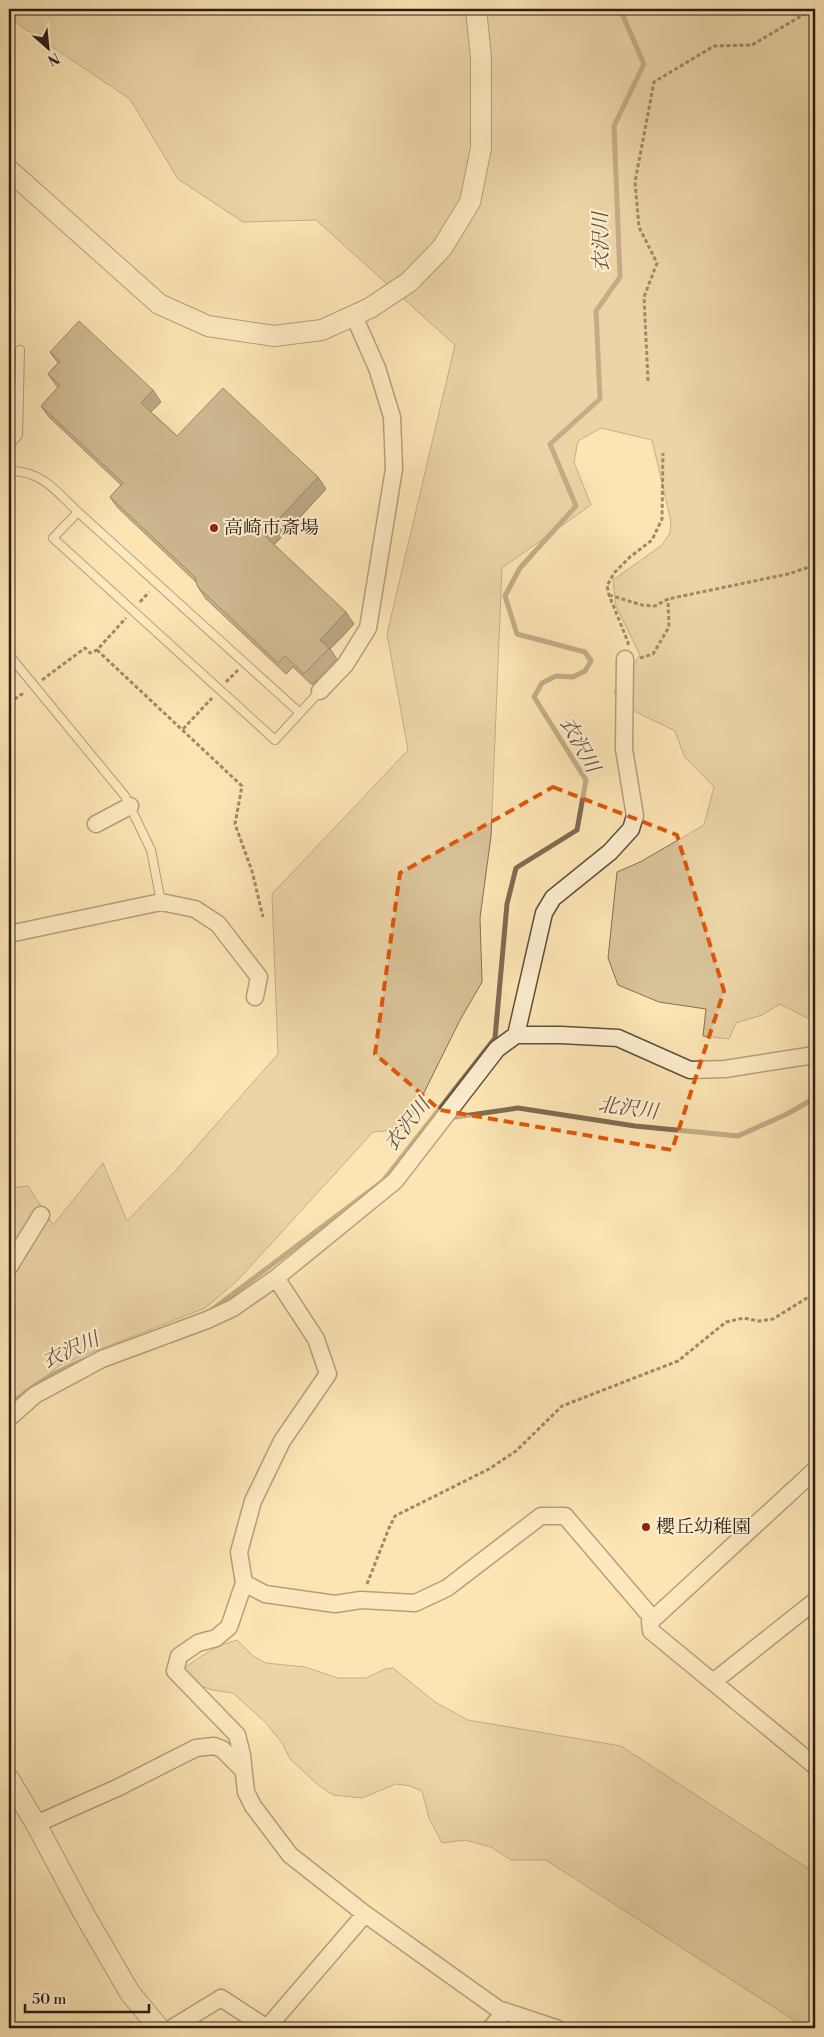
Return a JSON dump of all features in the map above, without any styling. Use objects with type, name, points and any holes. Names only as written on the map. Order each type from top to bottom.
[{"type":"street","points":[[9,170],[159,304],[208,326],[274,336],[322,330],[370,308],[409,282],[442,248],[470,202],[481,148],[481,58],[476,9]]},
{"type":"street","points":[[320,691],[345,665],[368,628],[394,469],[392,417],[377,368],[354,316]]},
{"type":"street","points":[[516,1035],[544,913],[553,898],[610,852],[631,829],[635,816],[624,749],[625,661]]},
{"type":"street","points":[[96,824],[130,806]]},
{"type":"street","points":[[9,934],[161,902],[195,909],[218,924],[259,977],[254,997]]},
{"type":"street","points":[[9,1418],[35,1395],[94,1364],[224,1312],[276,1278],[395,1181],[498,1049],[516,1035],[561,1034],[618,1038],[690,1070],[725,1069],[808,1056],[815,1053]]},
{"type":"street","points":[[9,1266],[41,1215]]},
{"type":"street","points":[[276,1278],[316,1338],[328,1374],[282,1441],[253,1501],[238,1552],[244,1583],[229,1627],[216,1638],[198,1643],[179,1656],[175,1671],[237,1735],[242,1755],[246,1792],[253,1806],[290,1855],[365,1914],[498,2009],[556,2028]]},
{"type":"street","points":[[813,1760],[651,1631],[650,1622],[815,1470]]},
{"type":"street","points":[[244,1583],[265,1594],[335,1604],[361,1600],[415,1602],[447,1588],[541,1516],[565,1516],[653,1619]]},
{"type":"street","points":[[713,1682],[815,1601]]},
{"type":"street","points":[[36,1824],[117,1788],[196,1748],[214,1746],[222,1750],[243,1770]]},
{"type":"street","points":[[9,1779],[130,1993],[159,2028]]},
{"type":"street","points":[[172,2028],[221,1998],[267,2028],[365,1914]]},
{"type":"street","points":[[491,2028],[504,2011]]},
{"type":"lane","points":[[9,446],[18,435],[20,350]]},
{"type":"lane","points":[[9,471],[31,474],[43,479],[300,713]]},
{"type":"lane","points":[[78,512],[53,538],[275,740],[320,691]]},
{"type":"lane","points":[[9,655],[125,796],[151,850],[161,902]]},
{"type":"path","points":[[648,381],[644,297],[657,263],[639,227],[635,182],[654,82],[714,46],[752,46],[813,9]]},
{"type":"path","points":[[663,453],[662,519],[652,540],[630,556],[614,573],[607,586],[608,595],[628,642],[625,661],[653,654],[669,627],[668,599]]},
{"type":"path","points":[[608,595],[642,605],[655,606],[668,599],[788,574],[815,565]]},
{"type":"path","points":[[9,703],[85,648],[90,653],[96,650],[157,583]]},
{"type":"path","points":[[96,650],[242,786],[235,824],[252,871],[262,917]]},
{"type":"path","points":[[361,1600],[388,1528],[396,1516],[488,1469],[516,1451],[562,1406],[678,1361],[726,1322],[744,1318],[760,1321],[773,1319],[815,1293]]},
{"type":"highlighted area","points":[[553,787],[677,835],[724,991],[672,1150],[440,1110],[375,1054],[400,873]]},
{"type":"shaded area","points":[[9,9],[815,9],[815,1022],[780,1004],[762,1015],[736,1023],[729,1039],[703,1036],[706,1009],[659,1002],[618,985],[608,958],[617,872],[640,862],[704,825],[714,787],[684,756],[675,731],[636,712],[614,692],[640,655],[616,606],[613,580],[662,545],[670,533],[671,521],[652,440],[601,428],[578,441],[574,462],[591,505],[502,568],[491,836],[480,918],[482,982],[460,1020],[406,1129],[373,1132],[237,1281],[205,1308],[60,1365],[9,1407],[9,1188],[28,1186],[53,1225],[103,1163],[127,1221],[176,1170],[278,1054],[272,894],[408,750],[387,634],[455,345],[316,220],[243,222],[178,179],[130,99],[9,18]]},
{"type":"shaded area","points":[[237,1640],[253,1656],[266,1663],[305,1667],[338,1678],[366,1678],[385,1669],[393,1668],[435,1702],[468,1720],[621,1746],[815,1873],[815,2028],[806,2028],[546,1860],[511,1860],[491,1847],[465,1840],[442,1843],[429,1818],[422,1791],[410,1786],[396,1784],[362,1798],[333,1795],[318,1785],[290,1759],[282,1743],[266,1723],[233,1693],[212,1690],[191,1682],[182,1670],[208,1652]]},
{"type":"building","name":"高崎市斎場","points":[[79,321],[153,390],[141,403],[177,436],[223,388],[318,477],[264,535],[346,612],[320,640],[329,648],[304,674],[285,656],[278,663],[198,587],[195,577],[110,497],[123,483],[41,406],[60,385],[48,374],[60,361],[50,352]]},
{"type":"waterway","name":"衣沢川","points":[[209,1312],[383,1181],[495,1038],[507,904],[516,868],[577,830],[586,780],[534,697],[542,683],[556,676],[573,677],[585,671],[591,661],[585,652],[517,634],[505,596],[520,568],[576,506],[550,444],[600,399],[596,311],[620,277],[614,126],[644,64],[620,9]]},
{"type":"waterway","name":"北沢川","points":[[449,1118],[518,1108],[635,1126],[738,1136],[787,1114],[815,1098]]},
{"type":"waterway","name":"衣沢川","points":[[9,1406],[47,1378],[89,1358]]},
{"type":"place","name":"高崎市斎場","points":[[214,528]]},
{"type":"place","name":"櫻丘幼稚園","points":[[646,1527]]}]
